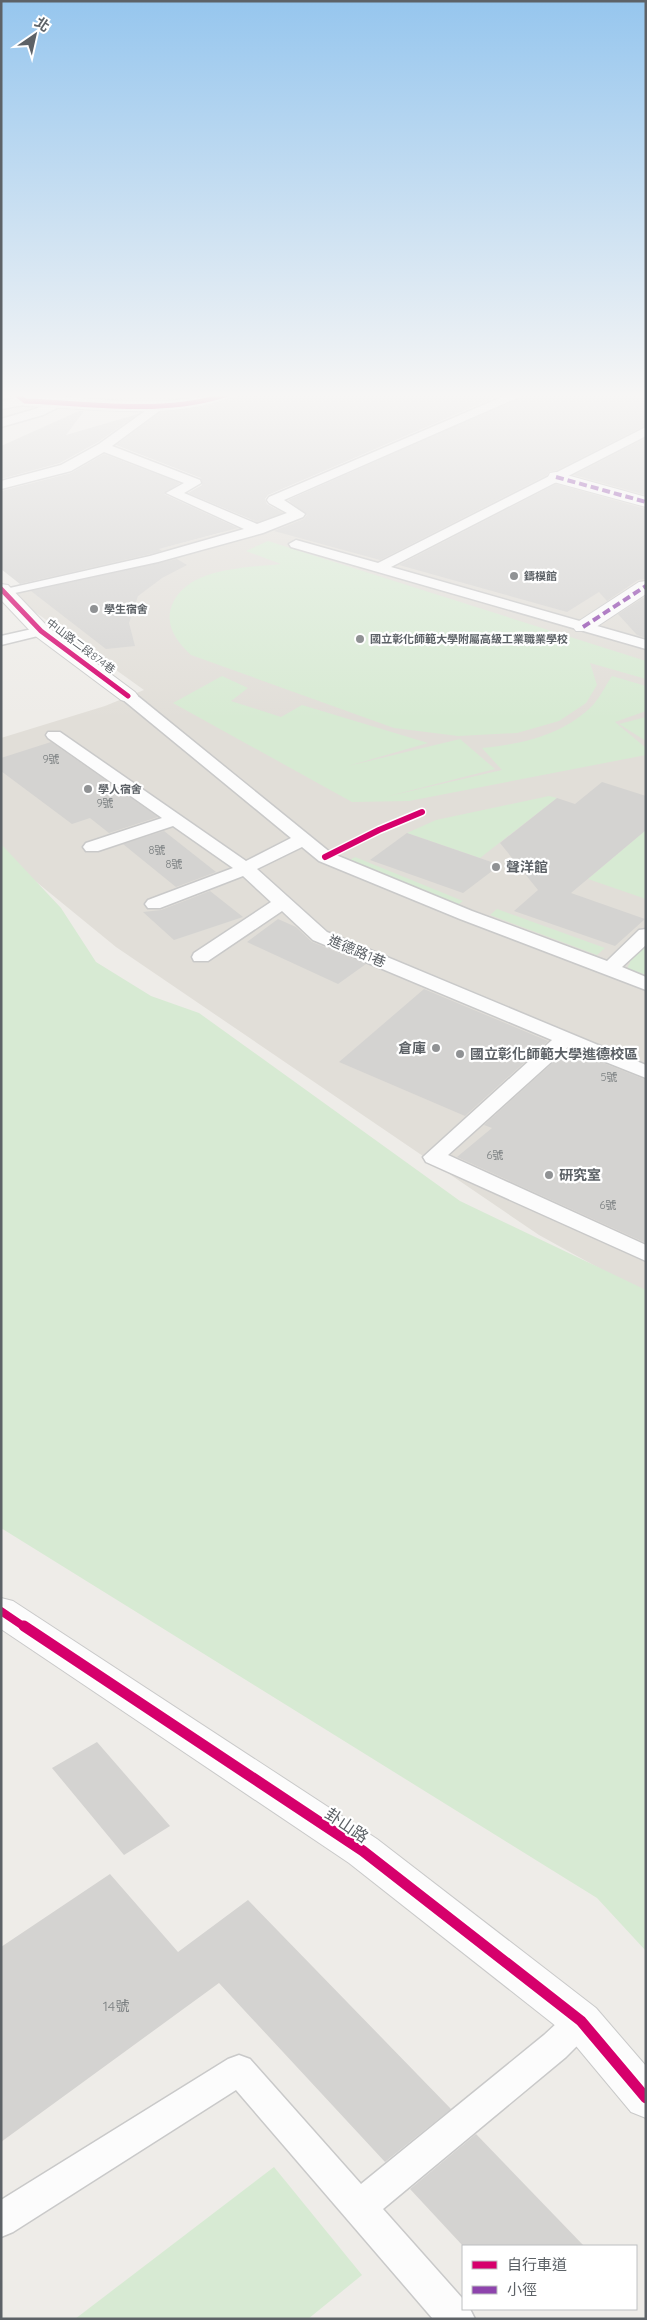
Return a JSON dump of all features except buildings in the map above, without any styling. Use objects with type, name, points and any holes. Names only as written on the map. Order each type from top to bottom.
[{"type":"street","points":[[583,626],[646,586]]},
{"type":"street","name":"中山路二段874巷","points":[[3,591],[41,631],[128,696]]},
{"type":"street","name":"卦山路","points":[[1,1612],[362,1851],[581,2020],[646,2098]]},
{"type":"lane","points":[[194,502],[258,530]]},
{"type":"lane","points":[[3,591],[175,555],[258,530],[298,514],[278,502]]},
{"type":"lane","points":[[379,568],[507,502]]},
{"type":"lane","points":[[296,544],[646,645]]},
{"type":"lane","points":[[1,641],[41,631]]},
{"type":"lane","points":[[128,696],[325,857],[399,888],[646,984]]},
{"type":"lane","name":"進德路1巷","points":[[54,735],[173,820],[245,868],[320,936],[646,1072]]},
{"type":"lane","points":[[92,847],[173,820]]},
{"type":"lane","points":[[154,904],[224,879],[304,840]]},
{"type":"lane","points":[[201,957],[282,902]]},
{"type":"lane","points":[[610,969],[646,934]]},
{"type":"lane","points":[[565,1038],[434,1157],[646,1254]]},
{"type":"lane","points":[[360,2207],[556,2046],[581,2020]]},
{"type":"lane","points":[[1,2220],[239,2070],[457,2319]]},
{"type":"shaded area","points":[[290,502],[646,502],[646,1294],[539,1235],[116,947],[1,853],[1,738],[105,706],[144,690],[3,589],[220,533]]},
{"type":"green space","points":[[268,541],[646,661],[646,679],[590,663],[597,685],[586,703],[559,721],[517,733],[458,736],[394,728],[191,655],[181,645],[171,626],[170,612],[180,592],[204,576],[235,569],[281,564],[246,551]]},
{"type":"green space","points":[[222,676],[248,688],[231,701],[281,717],[302,705],[428,743],[348,766],[460,739],[495,769],[385,797],[502,770],[482,748],[525,741],[566,726],[593,705],[612,676],[646,686],[646,711],[615,722],[646,748],[646,755],[409,801],[352,802],[173,703]]},
{"type":"green space","points":[[646,717],[646,741],[619,724]]},
{"type":"green space","points":[[549,796],[557,798],[480,858],[407,833],[436,820]]},
{"type":"green space","points":[[646,830],[646,899],[588,879]]},
{"type":"green space","points":[[1,844],[61,908],[96,962],[151,996],[199,1013],[460,1201],[646,1290],[646,1951],[597,1898],[1,1528]]},
{"type":"green space","points":[[355,857],[463,901],[458,905],[348,861]]},
{"type":"green space","points":[[497,909],[605,948],[597,955],[490,915]]},
{"type":"green space","points":[[646,943],[646,975],[627,968],[630,963],[628,958]]},
{"type":"green space","points":[[274,2167],[362,2275],[308,2319],[75,2319]]},
{"type":"marked path","points":[[583,627],[646,586]]},
{"type":"cycle path","points":[[1,589],[41,631],[128,696]]},
{"type":"cycle path","points":[[325,857],[379,830],[422,812]]},
{"type":"cycle path","points":[[1,1611],[363,1851],[581,2021],[646,2098]]},
{"type":"place","name":"鑄模館","points":[[514,576]]},
{"type":"place","name":"學生宿舍","points":[[94,609]]},
{"type":"place","name":"國立彰化師範大學附屬高級工業職業學校","points":[[360,639]]},
{"type":"place","name":"學人宿舍","points":[[88,789]]},
{"type":"place","name":"聲洋館","points":[[496,867]]},
{"type":"place","name":"倉庫","points":[[436,1048]]},
{"type":"place","name":"國立彰化師範大學進德校區","points":[[460,1054]]},
{"type":"place","name":"研究室","points":[[549,1175]]}]
